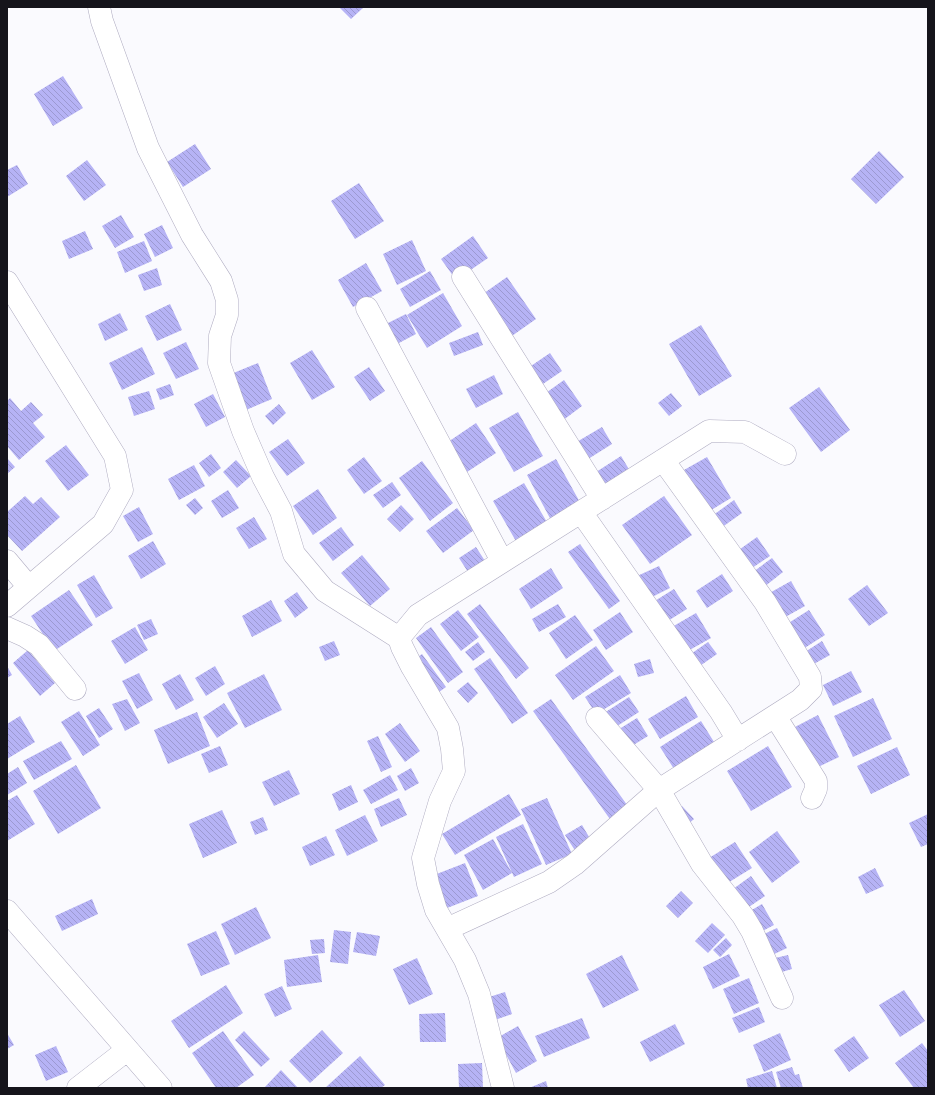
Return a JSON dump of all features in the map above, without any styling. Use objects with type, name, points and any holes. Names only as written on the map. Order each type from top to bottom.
[{"type":"street","points":[[100,7],[102,21],[148,148],[192,235],[221,281],[227,300],[227,315],[220,336],[219,364],[243,431],[263,477],[281,511],[294,554],[325,591],[399,638],[412,667],[448,728],[454,771],[440,801],[423,858],[428,884],[436,910],[465,960],[479,994],[503,1088]]},
{"type":"street","points":[[463,277],[602,499]]},
{"type":"street","points":[[7,606],[28,586],[102,524],[122,490],[115,456],[9,288]]},
{"type":"street","points":[[367,308],[502,561]]},
{"type":"street","points":[[399,638],[418,615],[709,431],[745,432],[785,454]]},
{"type":"street","points":[[447,929],[549,882],[575,864],[659,790],[800,700],[811,688],[810,677],[765,602],[663,460]]},
{"type":"street","points":[[582,512],[722,712],[738,740]]},
{"type":"street","points":[[7,561],[28,586]]},
{"type":"street","points":[[7,628],[25,636],[38,645],[75,690]]},
{"type":"street","points":[[775,716],[816,781],[816,789],[812,798]]},
{"type":"street","points":[[597,718],[659,790],[702,864],[743,916],[752,931],[782,998]]},
{"type":"street","points":[[7,911],[161,1088]]},
{"type":"street","points":[[78,1088],[127,1050]]},
{"type":"building","points":[[339,7],[364,7],[351,19]]},
{"type":"building","points":[[63,76],[83,108],[53,126],[34,94]]},
{"type":"building","points":[[195,144],[211,169],[183,187],[167,162]]},
{"type":"building","points":[[879,151],[904,177],[876,204],[851,179]]},
{"type":"building","points":[[87,160],[106,185],[84,201],[66,176]]},
{"type":"building","points":[[17,165],[28,184],[7,197],[7,170]]},
{"type":"building","points":[[359,183],[384,221],[355,239],[331,201]]},
{"type":"building","points":[[121,215],[134,237],[115,248],[102,226]]},
{"type":"building","points":[[162,225],[173,248],[155,257],[144,234]]},
{"type":"building","points":[[85,231],[93,249],[69,259],[62,241]]},
{"type":"building","points":[[473,236],[488,258],[456,280],[441,259]]},
{"type":"building","points":[[412,240],[426,271],[397,285],[383,254]]},
{"type":"building","points":[[144,241],[152,261],[125,273],[117,252]]},
{"type":"building","points":[[366,263],[382,291],[353,307],[338,280]]},
{"type":"building","points":[[157,268],[162,285],[144,291],[138,275]]},
{"type":"building","points":[[430,271],[441,290],[410,307],[400,289]]},
{"type":"building","points":[[507,277],[536,319],[509,338],[480,296]]},
{"type":"building","points":[[443,293],[462,326],[427,348],[407,315]]},
{"type":"building","points":[[170,304],[182,330],[157,341],[145,316]]},
{"type":"building","points":[[120,313],[128,330],[105,341],[98,324]]},
{"type":"building","points":[[406,314],[416,334],[399,343],[400,345],[393,349],[382,326]]},
{"type":"building","points":[[701,325],[732,376],[699,396],[669,344]]},
{"type":"building","points":[[478,332],[483,345],[454,356],[449,343]]},
{"type":"building","points":[[186,342],[199,369],[176,379],[163,353]]},
{"type":"building","points":[[142,347],[155,374],[122,390],[109,363]]},
{"type":"building","points":[[312,350],[335,387],[312,400],[290,363]]},
{"type":"building","points":[[550,353],[562,371],[540,386],[528,368]]},
{"type":"building","points":[[258,363],[272,399],[246,410],[231,374]]},
{"type":"building","points":[[369,367],[385,391],[370,401],[354,377]]},
{"type":"building","points":[[494,375],[503,394],[476,408],[466,389]]},
{"type":"building","points":[[564,380],[582,406],[562,421],[543,395]]},
{"type":"building","points":[[170,384],[174,395],[160,400],[156,389]]},
{"type":"building","points":[[819,387],[850,430],[821,452],[789,408]]},
{"type":"building","points":[[149,391],[155,409],[134,416],[128,397]]},
{"type":"building","points":[[671,393],[682,406],[669,416],[658,403]]},
{"type":"building","points":[[213,394],[225,417],[206,427],[194,404]]},
{"type":"building","points":[[10,398],[21,411],[31,402],[43,415],[33,423],[45,437],[19,460],[7,446],[7,401]]},
{"type":"building","points":[[279,404],[286,413],[273,425],[265,416]]},
{"type":"building","points":[[518,412],[543,456],[514,472],[489,428]]},
{"type":"building","points":[[476,423],[496,453],[467,472],[448,442]]},
{"type":"building","points":[[602,427],[612,444],[585,461],[575,443]]},
{"type":"building","points":[[288,439],[305,463],[287,476],[269,452]]},
{"type":"building","points":[[66,445],[89,475],[68,491],[45,461]]},
{"type":"building","points":[[211,454],[221,468],[209,477],[199,463]]},
{"type":"building","points":[[621,456],[633,476],[606,493],[593,474]]},
{"type":"building","points":[[364,457],[382,481],[364,494],[347,470]]},
{"type":"building","points":[[707,457],[731,498],[708,512],[684,470]]},
{"type":"building","points":[[7,458],[15,467],[7,474]]},
{"type":"building","points":[[556,459],[582,506],[552,522],[527,475]]},
{"type":"building","points":[[236,460],[251,476],[237,488],[223,472]]},
{"type":"building","points":[[422,461],[453,503],[430,521],[399,478]]},
{"type":"building","points":[[194,465],[205,486],[179,500],[168,479]]},
{"type":"building","points":[[392,482],[401,495],[383,508],[373,495]]},
{"type":"building","points":[[524,483],[548,524],[517,543],[493,501]]},
{"type":"building","points":[[318,489],[337,518],[313,535],[293,506]]},
{"type":"building","points":[[228,490],[239,508],[222,518],[211,501]]},
{"type":"building","points":[[25,496],[33,504],[41,497],[60,517],[22,551],[7,535],[7,512]]},
{"type":"building","points":[[664,496],[692,535],[650,564],[622,525]]},
{"type":"building","points":[[195,498],[203,508],[195,515],[186,505]]},
{"type":"building","points":[[734,500],[742,513],[721,528],[712,516]]},
{"type":"building","points":[[401,505],[414,519],[400,532],[387,519]]},
{"type":"building","points":[[139,507],[153,534],[138,542],[123,516]]},
{"type":"building","points":[[457,508],[474,530],[443,553],[426,531]]},
{"type":"building","points":[[254,517],[267,539],[249,549],[236,528]]},
{"type":"building","points":[[341,527],[354,545],[333,561],[319,543]]},
{"type":"building","points":[[757,537],[770,556],[749,570],[736,552]]},
{"type":"building","points":[[153,541],[166,564],[141,579],[128,556]]},
{"type":"building","points":[[580,544],[620,601],[609,609],[568,552]]},
{"type":"building","points":[[476,547],[485,561],[468,572],[459,558]]},
{"type":"building","points":[[362,555],[390,589],[370,606],[341,573]]},
{"type":"building","points":[[772,558],[783,572],[764,587],[753,572]]},
{"type":"building","points":[[659,566],[670,588],[646,600],[635,577]]},
{"type":"building","points":[[551,568],[563,588],[531,609],[519,589]]},
{"type":"building","points":[[722,574],[733,591],[707,608],[696,591]]},
{"type":"building","points":[[94,575],[113,608],[96,618],[77,585]]},
{"type":"building","points":[[791,581],[805,606],[780,620],[766,595]]},
{"type":"building","points":[[867,585],[888,613],[869,626],[848,599]]},
{"type":"building","points":[[674,589],[687,609],[663,624],[650,604]]},
{"type":"building","points":[[69,590],[93,625],[54,651],[31,616]]},
{"type":"building","points":[[297,592],[308,608],[295,618],[284,601]]},
{"type":"building","points":[[271,600],[282,621],[252,637],[242,616]]},
{"type":"building","points":[[480,604],[529,668],[516,679],[467,614]]},
{"type":"building","points":[[558,604],[566,617],[539,632],[532,619]]},
{"type":"building","points":[[458,610],[479,637],[461,651],[440,624]]},
{"type":"building","points":[[809,610],[825,635],[803,649],[787,624]]},
{"type":"building","points":[[620,612],[633,632],[606,650],[593,630]]},
{"type":"building","points":[[696,613],[711,638],[686,652],[672,627]]},
{"type":"building","points":[[575,615],[593,640],[566,659],[549,633]]},
{"type":"building","points":[[151,619],[158,634],[144,640],[137,625]]},
{"type":"building","points":[[135,627],[148,650],[125,664],[111,641]]},
{"type":"building","points":[[431,627],[463,672],[448,683],[416,638]]},
{"type":"building","points":[[334,641],[340,655],[325,661],[319,647]]},
{"type":"building","points":[[822,641],[830,655],[812,665],[805,652]]},
{"type":"building","points":[[478,642],[485,652],[473,661],[465,652]]},
{"type":"building","points":[[708,642],[717,654],[697,668],[688,656]]},
{"type":"building","points":[[596,646],[614,671],[573,700],[555,675]]},
{"type":"building","points":[[28,650],[55,683],[40,696],[13,663]]},
{"type":"building","points":[[422,654],[446,687],[435,695],[411,662]]},
{"type":"building","points":[[490,658],[528,713],[512,724],[474,669]]},
{"type":"building","points":[[650,659],[654,673],[638,677],[634,664]]},
{"type":"building","points":[[7,666],[12,675],[7,678]]},
{"type":"building","points":[[215,666],[225,684],[206,696],[195,678]]},
{"type":"building","points":[[851,671],[862,692],[833,706],[823,685]]},
{"type":"building","points":[[139,673],[153,700],[137,709],[122,681]]},
{"type":"building","points":[[180,674],[194,700],[176,710],[162,684]]},
{"type":"building","points":[[264,674],[282,710],[245,728],[227,693]]},
{"type":"building","points":[[620,675],[631,693],[596,714],[585,697]]},
{"type":"building","points":[[468,682],[478,693],[468,703],[457,691]]},
{"type":"building","points":[[686,696],[698,717],[660,739],[648,719]]},
{"type":"building","points":[[629,697],[639,712],[611,730],[601,715]]},
{"type":"building","points":[[873,698],[892,739],[853,757],[834,716]]},
{"type":"building","points":[[127,699],[140,723],[125,731],[112,704]]},
{"type":"building","points":[[551,699],[630,809],[612,822],[533,711]]},
{"type":"building","points":[[224,703],[238,724],[217,738],[203,717]]},
{"type":"building","points":[[99,708],[113,729],[99,738],[86,716]]},
{"type":"building","points":[[79,711],[100,745],[83,756],[61,722]]},
{"type":"building","points":[[197,712],[210,746],[168,764],[154,730]]},
{"type":"building","points":[[818,715],[839,757],[816,768],[795,727]]},
{"type":"building","points":[[20,716],[35,742],[7,759],[7,724]]},
{"type":"building","points":[[637,718],[648,736],[627,749],[616,731]]},
{"type":"building","points":[[701,721],[714,742],[674,769],[660,747]]},
{"type":"building","points":[[400,723],[420,751],[405,762],[385,734]]},
{"type":"building","points":[[378,736],[392,767],[381,772],[367,741]]},
{"type":"building","points":[[61,741],[72,759],[34,780],[23,761]]},
{"type":"building","points":[[220,746],[228,765],[209,773],[201,754]]},
{"type":"building","points":[[768,746],[792,787],[751,811],[727,771]]},
{"type":"building","points":[[897,747],[910,775],[871,794],[857,766]]},
{"type":"building","points":[[76,765],[101,808],[58,834],[33,791]]},
{"type":"building","points":[[18,767],[27,783],[7,795],[7,774]]},
{"type":"building","points":[[411,768],[419,783],[405,791],[397,776]]},
{"type":"building","points":[[289,770],[300,794],[274,806],[262,782]]},
{"type":"building","points":[[390,775],[398,790],[371,804],[363,790]]},
{"type":"building","points":[[351,785],[358,802],[339,811],[332,794]]},
{"type":"building","points":[[509,794],[521,815],[455,855],[442,834]]},
{"type":"building","points":[[17,795],[35,824],[7,841],[7,801]]},
{"type":"building","points":[[399,798],[407,815],[381,827],[374,809]]},
{"type":"building","points":[[547,798],[572,854],[546,865],[521,809]]},
{"type":"building","points":[[682,806],[694,819],[686,826],[674,812]]},
{"type":"building","points":[[222,810],[237,843],[203,858],[189,824]]},
{"type":"building","points":[[928,814],[928,844],[921,847],[909,823]]},
{"type":"building","points":[[365,815],[378,841],[347,856],[335,830]]},
{"type":"building","points":[[263,817],[268,830],[255,835],[250,822]]},
{"type":"building","points":[[523,824],[542,864],[514,877],[496,837]]},
{"type":"building","points":[[582,825],[592,842],[576,852],[565,835]]},
{"type":"building","points":[[777,831],[800,862],[772,883],[749,852]]},
{"type":"building","points":[[326,836],[335,855],[310,866],[302,847]]},
{"type":"building","points":[[493,839],[512,873],[483,890],[464,855]]},
{"type":"building","points":[[735,842],[752,868],[726,884],[709,858]]},
{"type":"building","points":[[465,863],[478,896],[442,910],[429,877]]},
{"type":"building","points":[[875,868],[884,886],[866,894],[858,877]]},
{"type":"building","points":[[751,876],[765,896],[743,911],[729,892]]},
{"type":"building","points":[[681,891],[693,903],[678,918],[666,906]]},
{"type":"building","points":[[92,899],[98,914],[62,931],[55,916]]},
{"type":"building","points":[[762,904],[774,925],[757,934],[745,914]]},
{"type":"building","points":[[256,907],[271,938],[235,955],[221,924]]},
{"type":"building","points":[[712,923],[725,935],[708,953],[695,941]]},
{"type":"building","points":[[777,928],[787,948],[768,957],[758,937]]},
{"type":"building","points":[[334,930],[351,932],[348,964],[330,962]]},
{"type":"building","points":[[216,931],[230,964],[201,976],[187,944]]},
{"type":"building","points":[[357,932],[380,936],[376,956],[353,952]]},
{"type":"building","points":[[726,938],[732,945],[720,957],[713,950]]},
{"type":"building","points":[[324,939],[325,953],[312,954],[310,940]]},
{"type":"building","points":[[729,954],[740,976],[713,989],[703,967]]},
{"type":"building","points":[[318,955],[322,982],[287,987],[284,960]]},
{"type":"building","points":[[622,955],[639,990],[603,1008],[586,974]]},
{"type":"building","points":[[788,955],[792,969],[775,974],[771,959]]},
{"type":"building","points":[[417,958],[433,994],[409,1005],[393,969]]},
{"type":"building","points":[[749,978],[759,1003],[734,1014],[723,989]]},
{"type":"building","points":[[226,985],[243,1013],[189,1048],[171,1021]]},
{"type":"building","points":[[282,986],[292,1009],[275,1017],[264,994]]},
{"type":"building","points":[[904,990],[925,1021],[900,1037],[879,1005]]},
{"type":"building","points":[[505,992],[512,1014],[492,1021],[486,998]]},
{"type":"building","points":[[759,1007],[765,1022],[739,1033],[732,1018]]},
{"type":"building","points":[[445,1013],[446,1042],[420,1042],[419,1014]]},
{"type":"building","points":[[582,1018],[590,1038],[544,1057],[535,1036]]},
{"type":"building","points":[[675,1024],[685,1044],[650,1062],[640,1042]]},
{"type":"building","points":[[518,1026],[537,1061],[516,1073],[497,1038]]},
{"type":"building","points":[[322,1030],[343,1053],[310,1083],[289,1061]]},
{"type":"building","points":[[223,1031],[254,1075],[236,1088],[216,1088],[192,1053]]},
{"type":"building","points":[[244,1031],[270,1059],[261,1067],[235,1040]]},
{"type":"building","points":[[7,1033],[14,1045],[7,1049]]},
{"type":"building","points":[[780,1033],[791,1060],[764,1072],[753,1045]]},
{"type":"building","points":[[854,1036],[869,1058],[849,1072],[834,1050]]},
{"type":"building","points":[[922,1043],[928,1051],[928,1088],[914,1088],[895,1063]]},
{"type":"building","points":[[56,1046],[68,1072],[46,1081],[35,1055]]},
{"type":"building","points":[[360,1056],[385,1085],[381,1088],[325,1088]]},
{"type":"building","points":[[482,1063],[483,1088],[459,1088],[458,1064]]},
{"type":"building","points":[[792,1067],[795,1075],[799,1074],[803,1088],[781,1088],[776,1072]]},
{"type":"building","points":[[281,1070],[298,1088],[264,1088]]},
{"type":"building","points":[[772,1071],[777,1088],[748,1088],[746,1079]]},
{"type":"building","points":[[546,1081],[548,1088],[529,1088]]}]
